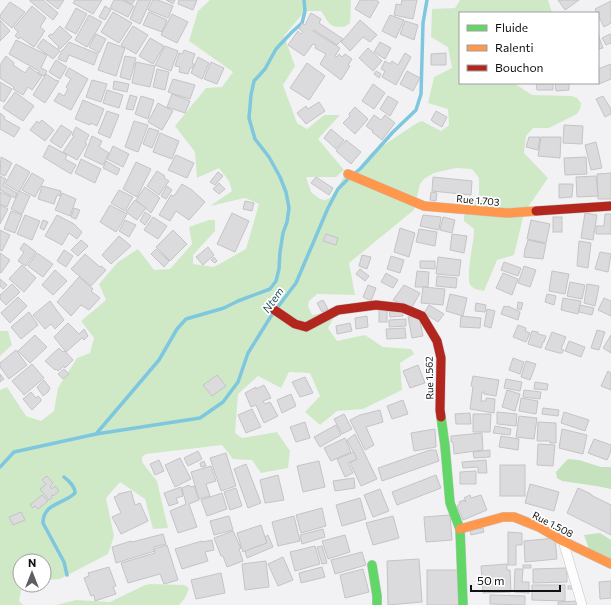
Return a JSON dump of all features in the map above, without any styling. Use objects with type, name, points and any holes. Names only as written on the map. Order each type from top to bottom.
[{"type":"street","name":"Rue 1.703","points":[[348,174],[424,206],[507,213],[611,206]]},
{"type":"street","name":"Rue 1.562","points":[[270,307],[295,324],[306,328],[338,310],[376,305],[403,308],[422,316],[437,341],[441,358],[440,410],[450,503],[460,529],[463,605]]},
{"type":"street","name":"Rue 1.508","points":[[460,529],[503,517],[514,517],[539,527],[563,541],[611,564]]},
{"type":"street","points":[[563,541],[582,605]]},
{"type":"street","points":[[372,565],[377,605]]},
{"type":"green space","points":[[210,0],[351,0],[350,23],[346,26],[333,26],[321,11],[305,11],[284,36],[295,66],[283,85],[297,123],[307,129],[324,115],[340,115],[318,139],[344,170],[336,177],[306,177],[311,192],[320,199],[325,200],[330,198],[344,177],[361,169],[372,153],[417,123],[422,121],[441,131],[449,125],[448,109],[428,103],[434,77],[452,68],[448,47],[431,37],[432,9],[455,8],[460,0],[548,0],[552,12],[459,12],[459,84],[516,84],[532,95],[572,96],[577,98],[581,103],[577,114],[549,128],[533,128],[526,136],[524,153],[548,178],[524,213],[514,255],[497,260],[484,291],[470,285],[469,267],[474,229],[464,221],[464,216],[479,194],[479,178],[472,169],[456,168],[434,173],[424,179],[420,184],[414,210],[349,263],[355,295],[317,294],[309,301],[308,306],[312,315],[338,310],[328,328],[337,341],[365,335],[383,347],[411,349],[414,354],[400,363],[402,390],[363,409],[337,411],[320,425],[305,412],[320,396],[310,373],[289,372],[281,388],[258,376],[238,394],[235,433],[242,438],[277,432],[290,451],[288,468],[261,473],[252,460],[233,459],[222,445],[146,454],[142,457],[142,462],[157,481],[168,528],[153,529],[145,499],[120,482],[106,498],[114,536],[108,554],[60,579],[52,580],[52,553],[12,553],[12,593],[20,593],[19,601],[23,605],[0,605],[0,390],[7,387],[26,416],[41,421],[54,411],[58,388],[77,358],[90,353],[94,338],[81,321],[106,300],[99,284],[118,262],[138,249],[154,270],[170,269],[192,244],[189,227],[209,220],[215,220],[215,231],[193,255],[193,264],[214,267],[246,249],[259,204],[245,198],[210,206],[232,191],[229,181],[219,168],[197,178],[195,152],[175,126],[206,88],[222,87],[233,72],[189,41],[198,11]]},
{"type":"green space","points":[[0,331],[8,331],[12,345],[0,356]]},
{"type":"green space","points":[[568,459],[579,460],[601,467],[611,467],[611,489],[562,481],[557,478],[556,472]]},
{"type":"green space","points":[[600,533],[611,540],[611,568],[593,560],[584,535]]},
{"type":"green space","points":[[145,585],[184,585],[189,588],[185,598],[179,605],[56,605],[76,600],[110,602]]},
{"type":"building","points":[[30,0],[43,0],[58,13],[53,20]]},
{"type":"building","points":[[46,0],[64,0],[58,9]]},
{"type":"building","points":[[75,0],[102,0],[93,14],[73,3]]},
{"type":"building","points":[[114,0],[122,0],[134,6],[128,17],[110,8]]},
{"type":"building","points":[[124,0],[135,0],[132,4]]},
{"type":"building","points":[[138,0],[151,0],[140,24],[130,19]]},
{"type":"building","points":[[153,0],[158,0],[173,6],[168,18],[148,10]]},
{"type":"building","points":[[166,0],[175,0],[173,4]]},
{"type":"building","points":[[179,0],[197,0],[193,10],[178,4]]},
{"type":"building","points":[[360,0],[376,0],[379,2],[370,18],[355,9]]},
{"type":"building","points":[[402,0],[417,0],[413,19],[394,15],[396,4],[401,5]]},
{"type":"building","points":[[558,0],[579,0],[565,10]]},
{"type":"building","points":[[611,1],[611,23],[604,27],[599,17],[599,12],[596,12],[595,9]]},
{"type":"building","points":[[10,2],[25,12],[12,28],[0,18],[0,15]]},
{"type":"building","points":[[32,6],[46,18],[40,27],[45,31],[34,47],[20,37],[19,39],[15,36],[18,32],[14,28]]},
{"type":"building","points":[[105,6],[111,10],[105,20],[99,17]]},
{"type":"building","points":[[76,8],[87,14],[76,34],[65,28]]},
{"type":"building","points":[[113,12],[132,23],[119,43],[101,32]]},
{"type":"building","points":[[149,12],[167,20],[162,32],[143,25]]},
{"type":"building","points":[[311,13],[321,19],[319,23],[343,39],[337,45],[314,30],[313,31],[340,48],[335,56],[337,57],[339,54],[342,57],[345,54],[352,59],[348,65],[350,66],[341,80],[320,64],[326,54],[315,48],[316,45],[313,44],[304,56],[288,45],[298,31],[301,34],[303,32],[299,29],[302,23],[305,25]]},
{"type":"building","points":[[172,14],[188,22],[177,43],[161,35]]},
{"type":"building","points":[[89,15],[102,22],[87,47],[75,40]]},
{"type":"building","points":[[390,15],[404,20],[396,38],[382,31]]},
{"type":"building","points":[[0,20],[10,31],[0,41]]},
{"type":"building","points":[[360,20],[377,35],[370,42],[363,37],[350,51],[341,42]]},
{"type":"building","points":[[405,21],[418,25],[414,40],[400,34]]},
{"type":"building","points":[[60,26],[72,37],[60,49],[48,36],[51,34],[52,35]]},
{"type":"building","points":[[133,26],[148,35],[136,54],[121,45]]},
{"type":"building","points":[[96,34],[106,39],[99,53],[89,47]]},
{"type":"building","points":[[610,34],[611,43],[606,45],[602,38]]},
{"type":"building","points":[[599,37],[603,48],[599,49]]},
{"type":"building","points":[[150,38],[164,46],[153,64],[139,56]]},
{"type":"building","points":[[43,39],[60,51],[53,59],[37,47]]},
{"type":"building","points":[[16,40],[47,55],[41,68],[47,71],[44,76],[38,73],[39,71],[9,54]]},
{"type":"building","points":[[69,42],[98,54],[94,65],[69,55],[66,62],[58,59],[62,50]]},
{"type":"building","points":[[108,42],[125,48],[116,76],[98,70]]},
{"type":"building","points":[[380,42],[391,48],[385,59],[374,52]]},
{"type":"building","points":[[165,46],[178,51],[171,71],[155,65]]},
{"type":"building","points":[[368,48],[382,61],[373,71],[359,58]]},
{"type":"building","points":[[184,50],[195,54],[192,63],[194,64],[192,68],[190,68],[188,74],[179,72],[180,67],[175,66],[179,53],[182,54]]},
{"type":"building","points":[[405,53],[411,57],[396,85],[382,77],[385,71],[381,69],[385,61],[390,64],[392,61],[398,65]]},
{"type":"building","points":[[446,53],[446,65],[431,65],[431,54]]},
{"type":"building","points":[[6,56],[14,63],[13,65],[25,73],[29,67],[42,76],[32,90],[28,87],[23,95],[0,78],[0,65]]},
{"type":"building","points":[[125,56],[136,58],[130,80],[120,77]]},
{"type":"building","points":[[198,57],[209,63],[202,79],[191,73]]},
{"type":"building","points":[[56,60],[67,67],[60,79],[49,72]]},
{"type":"building","points":[[136,62],[155,66],[150,87],[132,83]]},
{"type":"building","points":[[211,62],[224,68],[217,84],[204,79]]},
{"type":"building","points":[[307,63],[325,76],[309,100],[290,88]]},
{"type":"building","points":[[611,64],[611,79],[599,84],[599,69]]},
{"type":"building","points":[[69,68],[88,79],[71,110],[54,101],[59,93],[64,96],[68,89],[66,87],[71,79],[65,75]]},
{"type":"building","points":[[157,69],[169,72],[165,90],[153,87]]},
{"type":"building","points":[[376,71],[381,74],[379,78],[374,74]]},
{"type":"building","points":[[407,71],[420,78],[413,91],[400,84]]},
{"type":"building","points":[[46,74],[59,81],[45,103],[33,95]]},
{"type":"building","points":[[173,79],[195,85],[190,99],[168,92]]},
{"type":"building","points":[[92,80],[107,84],[101,102],[86,97]]},
{"type":"building","points":[[114,81],[129,84],[127,92],[113,89]]},
{"type":"building","points":[[0,82],[12,89],[4,102],[0,100]]},
{"type":"building","points":[[373,84],[385,93],[374,109],[362,101]]},
{"type":"building","points":[[536,84],[553,84],[553,90],[537,90]]},
{"type":"building","points":[[555,84],[569,84],[569,90],[556,91]]},
{"type":"building","points":[[107,90],[123,95],[119,108],[103,103]]},
{"type":"building","points":[[15,92],[34,106],[23,121],[3,108]]},
{"type":"building","points":[[172,94],[190,101],[185,113],[167,107]]},
{"type":"building","points":[[130,95],[137,97],[133,110],[126,109]]},
{"type":"building","points":[[141,96],[154,100],[148,119],[135,114]]},
{"type":"building","points":[[388,96],[398,102],[390,116],[380,109]]},
{"type":"building","points":[[603,96],[611,109],[611,114],[605,117],[596,99]]},
{"type":"building","points":[[83,100],[104,109],[97,126],[75,119]]},
{"type":"building","points":[[319,102],[325,111],[306,124],[297,113],[306,106],[308,109]]},
{"type":"building","points":[[158,103],[173,111],[162,130],[148,122]]},
{"type":"building","points":[[355,107],[368,119],[355,134],[343,123],[350,116],[349,114]]},
{"type":"building","points":[[107,111],[119,115],[110,138],[98,133]]},
{"type":"building","points":[[436,111],[447,117],[442,127],[431,120]]},
{"type":"building","points":[[0,113],[5,117],[4,119],[20,128],[14,137],[0,129]]},
{"type":"building","points":[[374,115],[381,120],[385,115],[395,123],[382,140],[366,126]]},
{"type":"building","points":[[42,120],[54,130],[45,141],[30,130],[37,121],[39,123]]},
{"type":"building","points":[[134,121],[148,125],[138,152],[125,147]]},
{"type":"building","points":[[61,125],[72,132],[61,148],[50,141]]},
{"type":"building","points":[[564,125],[583,126],[582,144],[563,143]]},
{"type":"building","points":[[76,127],[89,135],[85,143],[87,144],[77,160],[63,152],[74,136],[72,135]]},
{"type":"building","points":[[149,128],[159,131],[152,148],[143,144]]},
{"type":"building","points":[[331,129],[344,140],[336,149],[324,138]]},
{"type":"building","points":[[160,133],[179,141],[172,159],[153,152]]},
{"type":"building","points":[[92,136],[102,141],[99,147],[109,153],[103,165],[84,156]]},
{"type":"building","points":[[529,137],[540,137],[538,150],[526,147]]},
{"type":"building","points":[[541,137],[561,137],[560,158],[538,156]]},
{"type":"building","points":[[346,140],[361,152],[351,164],[336,151]]},
{"type":"building","points":[[596,142],[602,168],[591,170],[585,145]]},
{"type":"building","points":[[49,145],[67,155],[65,159],[76,165],[71,174],[43,157]]},
{"type":"building","points":[[113,146],[129,154],[123,167],[107,159]]},
{"type":"building","points":[[176,155],[194,163],[187,178],[168,170]]},
{"type":"building","points":[[1,157],[12,163],[5,176],[0,174]]},
{"type":"building","points":[[586,157],[587,174],[565,175],[564,158]]},
{"type":"building","points":[[81,159],[101,169],[95,183],[75,173]]},
{"type":"building","points":[[106,161],[120,169],[117,175],[103,168]]},
{"type":"building","points":[[136,162],[151,169],[137,197],[123,189]]},
{"type":"building","points":[[16,164],[30,172],[19,192],[5,184]]},
{"type":"building","points":[[157,171],[165,176],[164,178],[169,181],[159,195],[147,186]]},
{"type":"building","points":[[218,172],[223,176],[215,185],[210,182]]},
{"type":"building","points":[[32,173],[44,180],[35,197],[22,190]]},
{"type":"building","points":[[611,173],[611,199],[598,199],[597,174]]},
{"type":"building","points":[[0,176],[6,179],[3,185],[17,193],[15,198],[0,190]]},
{"type":"building","points":[[596,176],[598,196],[577,197],[576,177]]},
{"type":"building","points":[[316,177],[333,188],[329,195],[311,183]]},
{"type":"building","points":[[433,177],[472,181],[471,195],[432,191]]},
{"type":"building","points":[[219,183],[225,189],[219,194],[213,189]]},
{"type":"building","points":[[182,184],[192,190],[205,202],[189,220],[176,211],[170,221],[159,215],[171,195],[174,196]]},
{"type":"building","points":[[559,184],[573,184],[572,197],[559,198]]},
{"type":"building","points":[[42,186],[61,191],[60,196],[57,195],[54,204],[38,199]]},
{"type":"building","points":[[167,186],[172,190],[166,199],[161,196]]},
{"type":"building","points":[[145,187],[160,198],[151,213],[136,200]]},
{"type":"building","points":[[119,190],[133,197],[125,211],[111,203]]},
{"type":"building","points":[[19,191],[30,196],[22,214],[11,209]]},
{"type":"building","points":[[0,192],[11,197],[7,207],[0,204]]},
{"type":"building","points":[[431,192],[437,193],[436,201],[430,200]]},
{"type":"building","points":[[62,193],[76,199],[70,216],[55,210]]},
{"type":"building","points":[[135,200],[146,208],[137,220],[126,212]]},
{"type":"building","points":[[245,201],[254,203],[252,211],[243,209]]},
{"type":"building","points":[[0,205],[8,209],[0,224]]},
{"type":"building","points":[[110,205],[127,214],[116,232],[100,222]]},
{"type":"building","points":[[74,208],[80,210],[76,219],[71,217]]},
{"type":"building","points":[[11,211],[22,215],[15,233],[4,229]]},
{"type":"building","points":[[145,212],[151,216],[145,225],[140,221]]},
{"type":"building","points":[[232,213],[249,221],[235,252],[217,244]]},
{"type":"building","points":[[585,213],[597,215],[593,240],[581,238]]},
{"type":"building","points":[[605,214],[611,214],[611,234],[596,234],[596,226],[604,226]]},
{"type":"building","points":[[25,215],[40,221],[32,240],[17,234]]},
{"type":"building","points":[[57,215],[74,224],[82,232],[77,239],[69,233],[62,245],[45,236]]},
{"type":"building","points":[[423,215],[441,217],[439,230],[420,226]]},
{"type":"building","points":[[153,217],[167,226],[158,239],[144,230]]},
{"type":"building","points":[[443,217],[455,220],[452,233],[440,230]]},
{"type":"building","points":[[553,217],[562,217],[562,232],[553,232]]},
{"type":"building","points":[[43,220],[48,222],[44,230],[40,228]]},
{"type":"building","points":[[125,220],[136,225],[129,237],[119,231]]},
{"type":"building","points":[[531,220],[550,224],[546,243],[527,239]]},
{"type":"building","points":[[400,228],[415,233],[409,257],[394,252]]},
{"type":"building","points":[[419,229],[437,232],[435,246],[416,242]]},
{"type":"building","points":[[0,230],[10,235],[2,251],[0,250]]},
{"type":"building","points":[[173,230],[187,244],[170,261],[156,247]]},
{"type":"building","points":[[326,234],[338,238],[336,245],[323,241]]},
{"type":"building","points":[[452,234],[467,236],[464,253],[450,250]]},
{"type":"building","points":[[119,236],[131,246],[111,264],[102,255]]},
{"type":"building","points":[[81,240],[88,246],[78,256],[71,250]]},
{"type":"building","points":[[528,240],[546,244],[543,259],[524,257]]},
{"type":"building","points":[[579,241],[591,243],[588,268],[577,266]]},
{"type":"building","points":[[24,243],[36,252],[26,266],[18,261],[24,252],[20,249]]},
{"type":"building","points":[[208,247],[214,255],[203,265],[196,257]]},
{"type":"building","points":[[156,249],[169,261],[164,267],[151,254]]},
{"type":"building","points":[[64,250],[73,256],[66,267],[57,261]]},
{"type":"building","points":[[600,252],[611,254],[608,272],[595,269]]},
{"type":"building","points":[[0,253],[10,260],[1,273],[0,272]]},
{"type":"building","points":[[37,253],[53,264],[43,277],[28,266]]},
{"type":"building","points":[[85,254],[100,267],[101,266],[106,270],[91,286],[71,269]]},
{"type":"building","points":[[362,255],[371,257],[367,269],[359,266]]},
{"type":"building","points":[[391,256],[404,260],[400,273],[387,269]]},
{"type":"building","points":[[214,257],[217,261],[215,263],[211,260]]},
{"type":"building","points":[[438,257],[461,260],[459,276],[436,274]]},
{"type":"building","points":[[420,261],[435,261],[435,269],[420,268]]},
{"type":"building","points":[[504,262],[521,268],[518,276],[501,270]]},
{"type":"building","points":[[22,265],[36,278],[24,292],[9,279]]},
{"type":"building","points":[[524,266],[536,270],[530,287],[518,283]]},
{"type":"building","points":[[360,269],[369,276],[365,281],[356,274]]},
{"type":"building","points":[[55,270],[67,281],[53,295],[42,285]]},
{"type":"building","points":[[417,271],[429,272],[428,287],[415,287]]},
{"type":"building","points":[[552,271],[569,274],[565,294],[549,291]]},
{"type":"building","points":[[386,273],[398,280],[393,288],[381,282]]},
{"type":"building","points":[[503,273],[518,279],[512,295],[496,288]]},
{"type":"building","points":[[437,276],[457,278],[456,288],[436,286]]},
{"type":"building","points":[[79,277],[93,289],[91,291],[100,298],[89,310],[81,305],[71,316],[57,302]]},
{"type":"building","points":[[0,279],[7,285],[3,289],[0,286]]},
{"type":"building","points":[[570,282],[585,285],[582,299],[567,296]]},
{"type":"building","points":[[12,284],[20,292],[6,305],[0,299],[0,295]]},
{"type":"building","points":[[587,284],[599,286],[595,306],[584,303]]},
{"type":"building","points":[[368,285],[376,288],[371,301],[363,297]]},
{"type":"building","points":[[404,285],[420,293],[411,309],[393,300]]},
{"type":"building","points":[[423,287],[445,289],[443,305],[421,303]]},
{"type":"building","points":[[450,294],[467,298],[463,316],[446,311]]},
{"type":"building","points":[[547,294],[556,296],[554,305],[545,302]]},
{"type":"building","points":[[18,297],[27,306],[10,323],[1,313]]},
{"type":"building","points":[[563,298],[581,301],[578,314],[561,310]]},
{"type":"building","points":[[604,298],[611,301],[611,316],[598,310]]},
{"type":"building","points":[[323,300],[328,309],[322,312],[317,303]]},
{"type":"building","points":[[50,301],[64,320],[55,329],[51,324],[45,329],[33,315]]},
{"type":"building","points":[[518,302],[523,303],[521,310],[517,309]]},
{"type":"building","points":[[476,303],[486,305],[485,312],[475,311]]},
{"type":"building","points":[[429,305],[444,314],[438,322],[424,313]]},
{"type":"building","points":[[580,305],[594,308],[592,315],[579,312]]},
{"type":"building","points":[[504,306],[508,306],[520,312],[518,320],[501,314]]},
{"type":"building","points":[[402,309],[403,316],[390,317],[389,310]]},
{"type":"building","points":[[487,309],[495,311],[491,328],[484,326]]},
{"type":"building","points":[[379,310],[387,310],[387,322],[379,322]]},
{"type":"building","points":[[29,312],[38,325],[21,339],[11,327]]},
{"type":"building","points":[[367,316],[368,327],[356,329],[355,318]]},
{"type":"building","points":[[419,316],[423,336],[412,338],[408,317]]},
{"type":"building","points":[[461,316],[481,318],[480,328],[460,327]]},
{"type":"building","points":[[406,319],[406,326],[389,327],[389,320]]},
{"type":"building","points":[[68,323],[79,334],[84,329],[88,336],[84,340],[82,338],[66,352],[54,337]]},
{"type":"building","points":[[350,323],[352,331],[337,334],[336,326]]},
{"type":"building","points":[[518,325],[526,328],[525,331],[530,333],[526,342],[513,337]]},
{"type":"building","points":[[405,328],[406,338],[387,339],[386,329]]},
{"type":"building","points":[[597,330],[605,332],[599,350],[591,348]]},
{"type":"building","points":[[532,331],[546,336],[541,348],[528,344]]},
{"type":"building","points":[[552,332],[566,337],[561,349],[564,350],[562,353],[545,349]]},
{"type":"building","points":[[35,335],[47,347],[30,363],[18,351]]},
{"type":"building","points":[[611,335],[611,353],[603,348]]},
{"type":"building","points":[[569,341],[585,347],[581,357],[565,351]]},
{"type":"building","points":[[59,348],[63,352],[65,351],[73,360],[65,368],[64,366],[58,371],[45,361]]},
{"type":"building","points":[[16,350],[27,365],[9,379],[0,367],[0,363]]},
{"type":"building","points":[[513,358],[524,362],[520,374],[509,370]]},
{"type":"building","points":[[526,361],[536,364],[530,380],[521,377]]},
{"type":"building","points":[[32,364],[44,378],[24,395],[12,381]]},
{"type":"building","points":[[418,365],[425,383],[410,388],[403,371]]},
{"type":"building","points":[[64,369],[69,374],[63,379],[58,374]]},
{"type":"building","points":[[608,371],[611,373],[611,390],[601,386]]},
{"type":"building","points":[[0,374],[4,379],[0,382]]},
{"type":"building","points":[[217,375],[226,386],[212,396],[203,385]]},
{"type":"building","points":[[473,376],[499,380],[496,396],[484,394],[484,392],[482,392],[481,401],[486,401],[486,398],[495,399],[494,413],[470,409]]},
{"type":"building","points":[[305,377],[313,393],[300,397],[292,382]]},
{"type":"building","points":[[506,379],[522,382],[520,391],[504,388]]},
{"type":"building","points":[[44,380],[50,388],[43,396],[37,387]]},
{"type":"building","points":[[535,382],[548,384],[547,390],[534,389]]},
{"type":"building","points":[[264,385],[271,398],[263,401],[265,404],[270,402],[278,416],[264,423],[256,405],[251,407],[245,393],[256,387],[256,389]]},
{"type":"building","points":[[507,390],[520,394],[515,411],[502,407]]},
{"type":"building","points":[[524,390],[541,392],[540,399],[523,397]]},
{"type":"building","points":[[31,392],[36,398],[38,396],[41,399],[41,401],[32,410],[23,399]]},
{"type":"building","points":[[291,394],[296,406],[282,413],[277,400]]},
{"type":"building","points":[[521,398],[538,401],[536,414],[519,411]]},
{"type":"building","points":[[403,400],[408,414],[392,419],[387,406]]},
{"type":"building","points":[[543,408],[559,410],[558,416],[542,414]]},
{"type":"building","points":[[252,409],[261,427],[246,433],[238,415]]},
{"type":"building","points":[[380,410],[383,422],[366,427],[374,445],[365,450],[350,420],[360,415]]},
{"type":"building","points":[[497,412],[517,414],[516,426],[497,424]]},
{"type":"building","points":[[564,412],[589,420],[585,431],[561,423]]},
{"type":"building","points":[[470,413],[471,424],[456,424],[455,414]]},
{"type":"building","points":[[344,414],[352,429],[342,434],[334,419]]},
{"type":"building","points":[[473,414],[491,414],[490,432],[473,432]]},
{"type":"building","points":[[519,416],[537,418],[534,439],[516,437]]},
{"type":"building","points":[[305,422],[310,438],[296,442],[290,427]]},
{"type":"building","points":[[538,422],[556,423],[556,443],[550,443],[550,441],[537,441]]},
{"type":"building","points":[[336,425],[341,435],[320,447],[314,437]]},
{"type":"building","points":[[495,426],[511,429],[510,435],[493,433]]},
{"type":"building","points":[[435,429],[436,447],[414,451],[411,433]]},
{"type":"building","points":[[562,429],[587,435],[583,454],[559,448]]},
{"type":"building","points":[[482,433],[483,450],[454,454],[451,436]]},
{"type":"building","points":[[355,434],[377,479],[361,486],[350,463],[357,459],[347,440]]},
{"type":"building","points":[[501,436],[519,439],[518,450],[499,447]]},
{"type":"building","points":[[345,438],[351,452],[331,461],[324,448]]},
{"type":"building","points":[[594,439],[611,445],[611,451],[607,460],[588,453]]},
{"type":"building","points":[[538,444],[555,445],[553,466],[537,465]]},
{"type":"building","points":[[430,450],[436,450],[439,461],[382,481],[378,468]]},
{"type":"building","points":[[490,450],[490,457],[474,458],[473,452]]},
{"type":"building","points":[[198,451],[202,459],[188,466],[184,458]]},
{"type":"building","points":[[354,452],[357,459],[348,463],[353,473],[345,477],[337,459]]},
{"type":"building","points":[[226,453],[236,486],[221,491],[210,458]]},
{"type":"building","points":[[180,458],[191,479],[175,487],[165,465]]},
{"type":"building","points":[[159,460],[164,471],[155,475],[150,464]]},
{"type":"building","points":[[486,460],[487,473],[478,473],[478,467],[463,468],[462,462]]},
{"type":"building","points":[[204,461],[206,466],[201,467],[200,463]]},
{"type":"building","points":[[319,461],[325,487],[303,492],[297,466]]},
{"type":"building","points":[[246,464],[261,503],[248,508],[234,469]]},
{"type":"building","points":[[500,465],[525,465],[525,496],[500,496]]},
{"type":"building","points":[[211,466],[216,481],[206,484],[210,496],[199,499],[191,472]]},
{"type":"building","points":[[476,471],[476,484],[460,484],[460,472]]},
{"type":"building","points":[[278,475],[284,500],[265,503],[260,480]]},
{"type":"building","points":[[436,475],[441,488],[397,505],[392,492]]},
{"type":"building","points":[[47,476],[53,483],[50,486],[52,489],[55,486],[59,491],[51,496],[52,498],[49,500],[40,489],[46,484],[42,480]]},
{"type":"building","points":[[354,478],[355,488],[335,491],[333,481]]},
{"type":"building","points":[[530,484],[559,492],[554,511],[525,503]]},
{"type":"building","points":[[189,485],[190,487],[194,486],[199,500],[189,504],[197,527],[178,533],[170,511],[186,504],[182,488]]},
{"type":"building","points":[[181,487],[183,496],[176,498],[178,503],[169,506],[164,493]]},
{"type":"building","points":[[236,488],[242,506],[230,510],[224,492]]},
{"type":"building","points":[[578,488],[611,505],[611,535],[567,513]]},
{"type":"building","points":[[380,489],[389,511],[373,517],[364,495]]},
{"type":"building","points":[[131,491],[135,505],[140,503],[148,521],[121,534],[112,517],[121,513],[114,497],[119,495],[118,494]]},
{"type":"building","points":[[222,493],[227,509],[207,516],[201,500]]},
{"type":"building","points":[[42,495],[48,501],[38,509],[35,506],[33,508],[30,505]]},
{"type":"building","points":[[470,495],[471,498],[481,495],[487,510],[463,520],[457,506],[460,504],[459,502],[464,500],[465,502],[466,501],[464,498]]},
{"type":"building","points":[[360,498],[366,519],[342,526],[336,505]]},
{"type":"building","points":[[322,508],[326,526],[301,533],[296,515]]},
{"type":"building","points":[[21,512],[25,520],[13,525],[9,517]]},
{"type":"building","points":[[450,515],[452,540],[426,542],[424,517]]},
{"type":"building","points":[[229,516],[233,530],[214,535],[210,521]]},
{"type":"building","points":[[294,516],[300,541],[278,546],[272,522]]},
{"type":"building","points":[[393,516],[399,538],[373,545],[366,523]]},
{"type":"building","points":[[261,525],[267,543],[243,552],[237,533]]},
{"type":"building","points":[[483,528],[484,532],[471,535],[470,530]]},
{"type":"building","points":[[323,529],[325,537],[302,544],[300,535]]},
{"type":"building","points":[[233,531],[241,548],[239,549],[243,561],[227,567],[214,538]]},
{"type":"building","points":[[508,532],[522,533],[522,545],[516,545],[516,565],[508,565]]},
{"type":"building","points":[[163,534],[166,544],[154,547],[155,551],[116,563],[112,547]]},
{"type":"building","points":[[268,535],[273,547],[247,558],[245,551],[267,543],[265,537]]},
{"type":"building","points":[[345,535],[350,552],[328,559],[322,541]]},
{"type":"building","points":[[555,538],[557,559],[525,562],[524,541]]},
{"type":"building","points":[[212,540],[214,550],[205,552],[208,561],[182,569],[175,549],[202,541]]},
{"type":"building","points":[[167,545],[178,580],[164,584],[160,574],[128,583],[121,563],[155,553],[154,549]]},
{"type":"building","points":[[315,546],[320,564],[295,571],[290,552]]},
{"type":"building","points":[[322,546],[327,563],[322,564],[317,547]]},
{"type":"building","points":[[362,552],[366,565],[335,574],[331,560]]},
{"type":"building","points":[[283,557],[293,580],[278,586],[268,564]]},
{"type":"building","points":[[419,559],[422,602],[388,605],[387,561]]},
{"type":"building","points":[[266,561],[269,587],[245,590],[242,564]]},
{"type":"building","points":[[507,564],[507,570],[510,570],[511,592],[483,593],[481,566]]},
{"type":"building","points":[[523,565],[531,565],[531,568],[523,568]]},
{"type":"building","points":[[109,567],[116,586],[113,587],[116,594],[95,601],[94,595],[91,596],[84,578],[89,576],[88,573]]},
{"type":"building","points":[[322,567],[325,577],[301,583],[299,573]]},
{"type":"building","points":[[567,568],[567,582],[533,583],[533,569]]},
{"type":"building","points":[[363,569],[369,592],[345,598],[340,575]]},
{"type":"building","points":[[515,569],[523,569],[522,582],[529,582],[529,593],[514,592]]},
{"type":"building","points":[[427,570],[459,570],[459,605],[427,605]]},
{"type":"building","points":[[221,573],[225,593],[196,599],[191,580]]},
{"type":"building","points":[[611,581],[611,598],[600,599],[599,582]]},
{"type":"building","points":[[532,585],[565,585],[565,601],[532,600]]},
{"type":"building","points":[[568,586],[573,586],[573,589],[568,589]]},
{"type":"building","points":[[490,595],[525,596],[525,605],[490,604]]},
{"type":"building","points":[[579,601],[580,605],[558,605],[558,602]]},
{"type":"waterway","points":[[96,434],[159,360],[177,329],[186,319],[224,308],[270,289],[276,281],[279,269],[283,233],[287,222],[289,208],[286,192],[280,177],[269,157],[255,139],[249,118],[251,95],[254,81],[265,69],[276,49],[302,23],[305,11],[304,0]]},
{"type":"waterway","name":"Ntem","points":[[355,173],[393,132],[416,110],[421,94],[423,23],[427,0]]},
{"type":"waterway","name":"Ntem","points":[[277,308],[296,283],[328,208],[338,189],[349,178]]},
{"type":"waterway","name":"Ntem","points":[[0,467],[14,452],[96,434],[200,418],[223,402],[238,382],[248,353],[273,313]]},
{"type":"waterway","points":[[64,477],[73,486],[75,493],[46,511],[43,523],[64,562],[67,575]]},
{"type":"traffic: fast","points":[[441,417],[450,503],[460,529],[463,605]]},
{"type":"traffic: fast","points":[[372,565],[377,605]]},
{"type":"traffic: slow","points":[[348,174],[424,206],[507,213],[536,211]]},
{"type":"traffic: slow","points":[[460,529],[503,517],[514,517],[539,527],[563,541],[611,564]]},
{"type":"traffic: jam","points":[[536,211],[611,206]]},
{"type":"traffic: jam","points":[[270,307],[295,324],[306,327],[338,310],[376,305],[403,308],[422,316],[437,341],[441,358],[441,417]]}]
